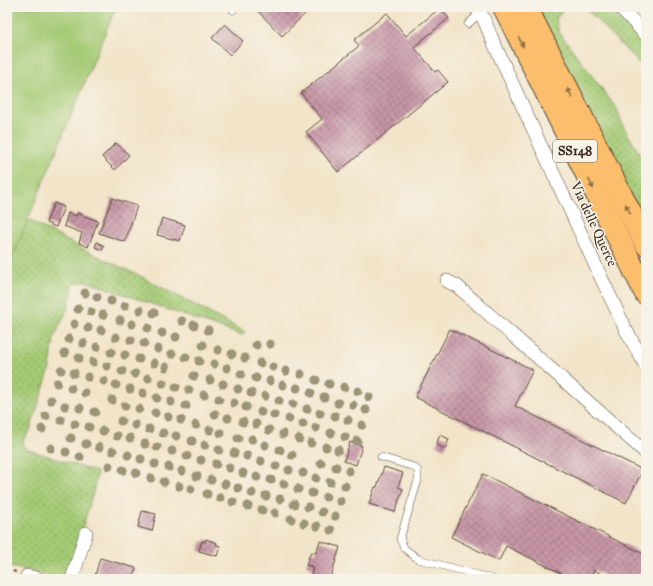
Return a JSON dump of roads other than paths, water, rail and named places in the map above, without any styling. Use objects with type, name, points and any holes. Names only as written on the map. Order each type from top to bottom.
[{"type":"highway","name":"SS148","points":[[504,7],[646,294]]},
{"type":"highway","name":"SS148","points":[[526,7],[646,244]]},
{"type":"street","points":[[620,7],[646,34]]},
{"type":"street","name":"Via delle Querce","points":[[477,10],[593,261],[626,330],[646,366]]},
{"type":"street","points":[[447,281],[457,286],[646,453]]},
{"type":"street","points":[[72,579],[86,533]]},
{"type":"lane","points":[[468,24],[477,10]]},
{"type":"lane","points":[[381,457],[414,467],[418,471],[418,480],[400,539],[404,548],[418,559],[493,579]]}]
